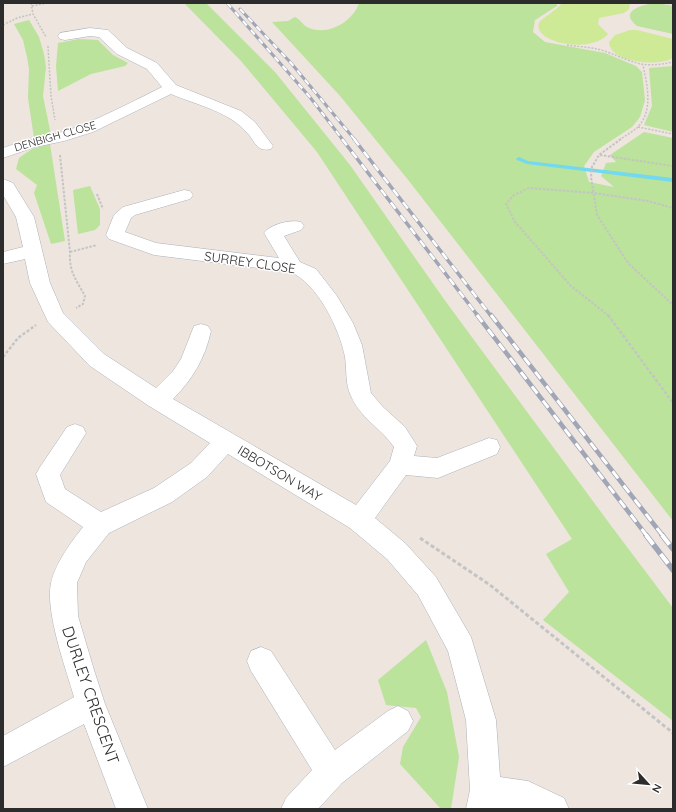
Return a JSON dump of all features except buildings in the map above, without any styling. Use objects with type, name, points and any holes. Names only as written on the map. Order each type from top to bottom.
[{"type":"street","points":[[65,36],[90,32],[103,33],[122,51],[152,66],[171,88],[226,110],[242,119],[252,128],[265,146]]},
{"type":"street","name":"DENBIGH CLOSE","points":[[3,153],[31,143],[58,138],[98,125],[171,88]]},
{"type":"street","name":"IBBOTSON WAY","points":[[3,184],[7,187],[25,217],[40,283],[55,317],[97,360],[157,400],[359,520],[396,551],[427,586],[461,647],[481,720],[483,799]]},
{"type":"street","points":[[110,239],[123,215],[129,210],[184,195]]},
{"type":"street","points":[[292,266],[273,233],[294,226]]},
{"type":"street","name":"SURREY CLOSE","points":[[110,239],[154,249],[292,266],[308,272],[326,295],[345,327],[355,356],[356,385],[364,402],[382,420],[400,434],[406,446],[400,465],[359,520]]},
{"type":"street","points":[[3,258],[32,251]]},
{"type":"street","points":[[157,400],[186,371],[197,352],[201,331]]},
{"type":"street","points":[[76,433],[48,474],[55,495],[100,525]]},
{"type":"street","name":"DURLEY CRESCENT","points":[[132,809],[90,704],[64,616],[64,583],[76,555],[100,525],[163,494],[199,470],[226,441]]},
{"type":"street","points":[[400,465],[438,468],[489,448]]},
{"type":"street","points":[[261,661],[331,772]]},
{"type":"street","points":[[3,752],[90,704]]},
{"type":"street","points":[[297,809],[331,772],[398,721]]},
{"type":"street","points":[[483,799],[528,797],[552,809]]},
{"type":"path","points":[[47,3],[32,4],[34,14],[48,40],[51,96],[58,138],[70,252],[68,265],[74,281],[81,286],[85,296],[82,304],[74,309]]},
{"type":"path","points":[[664,3],[673,4]]},
{"type":"path","points":[[3,25],[16,18],[34,14]]},
{"type":"path","points":[[567,45],[606,51],[626,61],[643,65],[660,65],[673,62]]},
{"type":"path","points":[[643,65],[648,91],[648,106],[638,127],[599,155],[592,167],[591,177],[597,215],[628,263],[673,305]]},
{"type":"path","points":[[638,127],[673,134]]},
{"type":"path","points":[[599,155],[673,166]]},
{"type":"path","points":[[673,208],[648,201],[594,193],[529,188],[514,195],[506,204],[515,222],[571,286],[608,315],[673,403]]},
{"type":"path","points":[[70,252],[110,239]]},
{"type":"path","points":[[414,534],[490,585],[673,733]]},
{"type":"green space","points":[[184,3],[206,3],[275,72],[350,165],[446,302],[673,608],[673,721],[543,620],[569,592],[546,554],[572,539],[317,152],[241,61]]},
{"type":"green space","points":[[359,3],[557,3],[557,6],[535,20],[533,32],[545,42],[605,53],[636,66],[642,72],[645,100],[640,117],[632,127],[594,152],[584,166],[589,182],[614,187],[601,176],[606,163],[616,162],[610,155],[644,132],[673,138],[673,521],[409,181],[341,97],[272,22],[288,21],[295,17],[307,27],[315,30],[331,29],[345,22],[356,10]]},
{"type":"green space","points":[[562,3],[630,4],[629,9],[624,13],[599,18],[598,24],[608,34],[600,40],[589,44],[576,45],[564,44],[553,40],[544,36],[539,30],[540,21],[557,9]]},
{"type":"green space","points":[[657,3],[673,6],[673,34],[637,26],[632,20],[630,16],[631,12],[635,9],[640,6]]},
{"type":"green space","points":[[29,20],[39,37],[44,54],[46,67],[43,96],[51,135],[34,138],[28,98],[29,69],[27,57],[23,40],[14,24]]},
{"type":"green space","points":[[630,30],[637,30],[673,39],[673,58],[666,61],[647,62],[626,59],[617,55],[611,49],[609,42],[615,35]]},
{"type":"green space","points":[[79,39],[98,40],[113,55],[128,63],[125,66],[91,74],[58,91],[56,66],[58,43]]},
{"type":"green space","points":[[673,66],[673,132],[644,125],[652,106],[649,68]]},
{"type":"green space","points":[[50,144],[65,241],[51,244],[34,193],[37,185],[16,169],[19,158],[32,149]]},
{"type":"green space","points":[[90,186],[100,209],[100,225],[95,230],[78,234],[73,190]]},
{"type":"green space","points":[[426,640],[447,692],[459,757],[451,809],[441,809],[400,764],[403,747],[421,717],[416,708],[386,705],[378,680]]},
{"type":"waterway","points":[[519,159],[527,162],[673,180]]},
{"type":"railway","points":[[227,3],[309,96],[343,140]]},
{"type":"railway","points":[[240,9],[291,63],[355,140]]},
{"type":"railway","points":[[342,139],[478,316]]},
{"type":"railway","points":[[354,139],[491,316]]},
{"type":"railway","points":[[477,315],[647,536]]},
{"type":"railway","points":[[491,315],[663,536]]},
{"type":"railway","points":[[646,535],[673,570]]},
{"type":"railway","points":[[662,535],[673,549]]}]
